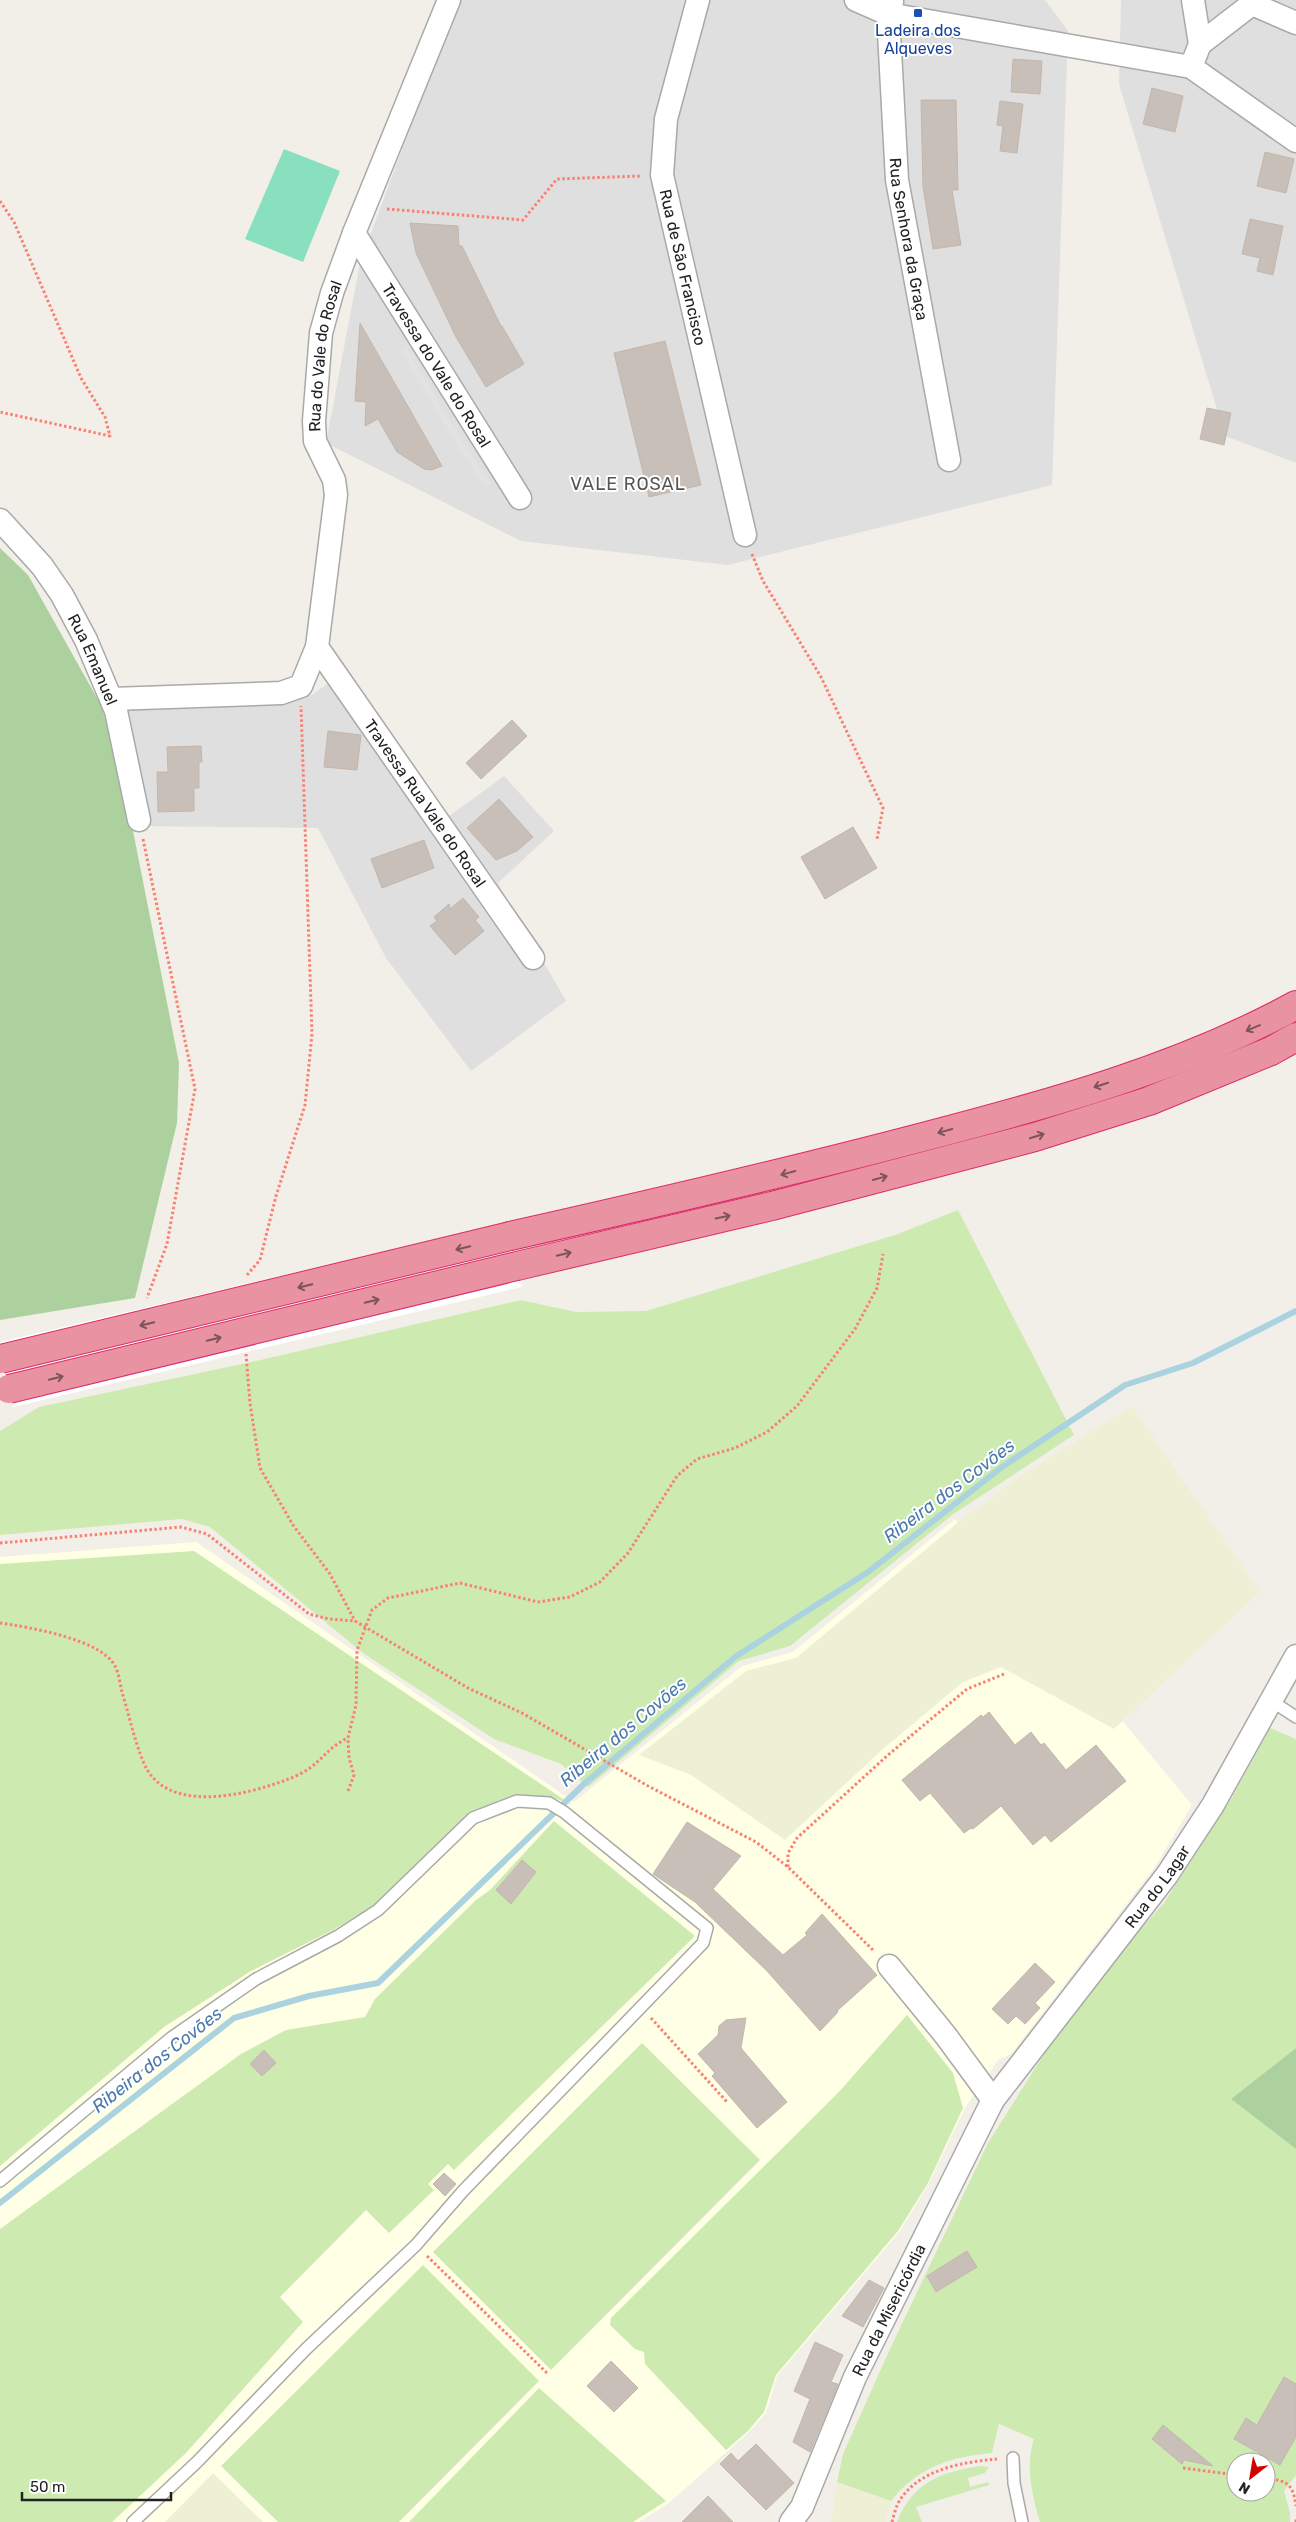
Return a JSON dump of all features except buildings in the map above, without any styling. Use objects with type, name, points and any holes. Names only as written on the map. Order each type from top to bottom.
[{"type":"highway","points":[[1,1359],[510,1236],[760,1180],[1019,1112],[1146,1070],[1257,1026],[1296,1006]]},
{"type":"highway","points":[[4,1390],[772,1206],[1035,1137],[1148,1101],[1271,1051],[1296,1037]]},
{"type":"street","name":"Rua do Vale do Rosal","points":[[301,686],[317,647],[336,495],[334,480],[315,441],[314,421],[321,333],[332,293],[354,233],[449,0]]},
{"type":"street","name":"Rua de São Francisco","points":[[698,0],[666,119],[662,175],[745,535]]},
{"type":"street","points":[[856,0],[1191,67],[1296,141]]},
{"type":"street","points":[[1191,67],[1200,44],[1193,0]]},
{"type":"street","points":[[1200,44],[1254,2],[1296,23]]},
{"type":"street","name":"Rua Senhora da Graça","points":[[890,7],[897,180],[949,460]]},
{"type":"street","name":"Travessa do Vale do Rosal","points":[[354,233],[520,498]]},
{"type":"street","name":"Rua Emanuel","points":[[0,520],[42,566],[62,595],[86,640],[116,711],[139,820]]},
{"type":"street","name":"Travessa Rua Vale do Rosal","points":[[317,647],[534,958]]},
{"type":"street","points":[[112,699],[281,693],[301,686]]},
{"type":"street","name":"Rua do Lagar","points":[[993,2100],[1167,1875],[1213,1805],[1296,1656]]},
{"type":"street","points":[[889,1966],[946,2036],[993,2100]]},
{"type":"street","name":"Rua da Misericórdia","points":[[791,2522],[802,2507],[855,2377],[993,2100]]},
{"type":"lane","points":[[1270,1700],[1296,1717]]},
{"type":"lane","points":[[0,2180],[171,2038],[256,1979],[338,1936],[378,1910],[473,1818],[517,1801],[549,1804],[564,1812],[708,1928],[703,1943],[463,2190],[416,2245],[306,2349],[197,2462],[133,2522]]},
{"type":"lane","points":[[1013,2458],[1014,2483],[1022,2522]]},
{"type":"path","points":[[394,209],[523,220],[557,179],[640,176]]},
{"type":"path","points":[[0,202],[14,222],[81,378],[105,417],[110,436],[0,412]]},
{"type":"path","points":[[745,535],[763,582],[821,677],[882,808],[877,839]]},
{"type":"path","points":[[245,1277],[260,1260],[276,1196],[305,1105],[312,1034],[301,686]]},
{"type":"path","points":[[139,820],[195,1089],[167,1244],[147,1298]]},
{"type":"path","points":[[348,1791],[354,1775],[349,1758],[348,1738],[356,1705],[357,1650],[372,1610],[388,1598],[460,1583],[538,1602],[570,1597],[600,1582],[628,1553],[677,1476],[697,1459],[735,1448],[767,1432],[797,1406],[856,1329],[877,1288],[883,1254]]},
{"type":"path","points":[[245,1348],[250,1403],[260,1468],[293,1525],[330,1574],[355,1621]]},
{"type":"path","points":[[0,1543],[181,1527],[207,1534],[309,1614],[328,1619],[355,1621],[468,1688],[522,1713],[611,1765],[756,1842],[788,1867],[889,1966]]},
{"type":"path","points":[[0,1623],[40,1629],[100,1651],[115,1665],[143,1763],[154,1779],[168,1789],[188,1795],[212,1798],[248,1792],[287,1779],[310,1768],[334,1745],[348,1738]]},
{"type":"path","points":[[788,1867],[788,1853],[797,1838],[888,1755],[967,1689],[1004,1674]]},
{"type":"path","points":[[641,2006],[727,2102]]},
{"type":"path","points":[[416,2245],[548,2374]]},
{"type":"path","points":[[892,2522],[900,2500],[921,2478],[949,2468],[975,2462],[1013,2458]]},
{"type":"path","points":[[1183,2468],[1226,2474]]},
{"type":"path","points":[[1276,2480],[1287,2483],[1294,2491],[1296,2506]]},
{"type":"shaded area","points":[[457,0],[1045,0],[1068,31],[1052,485],[728,565],[521,541],[326,443],[360,263]]},
{"type":"shaded area","points":[[1121,0],[1296,0],[1296,463],[1225,436],[1119,84]]},
{"type":"shaded area","points":[[406,346],[447,417],[491,484],[484,485],[458,447],[401,351]]},
{"type":"shaded area","points":[[346,670],[448,817],[504,776],[554,831],[498,883],[566,1001],[471,1071],[386,958],[318,828],[132,826],[102,707],[312,695]]},
{"type":"shaded area","points":[[1132,1406],[1260,1592],[1114,1729],[1001,1667],[963,1682],[883,1749],[785,1840],[691,1775],[639,1755],[746,1671],[796,1658],[961,1520],[1022,1475]]},
{"type":"shaded area","points":[[955,1519],[1192,1805],[1155,1867],[1011,2054],[998,2060],[965,2108],[929,2183],[900,2231],[777,2376],[766,2413],[749,2432],[670,2502],[639,2522],[0,2522],[0,1557],[196,1542],[574,1802],[742,1666],[793,1652]]},
{"type":"shaded area","points":[[213,2473],[263,2522],[165,2522]]},
{"type":"shaded area","points":[[837,2482],[891,2501],[885,2522],[831,2522]]},
{"type":"green space","points":[[284,149],[340,171],[303,262],[245,239]]},
{"type":"green space","points":[[0,548],[28,575],[102,707],[132,826],[179,1063],[177,1123],[135,1298],[0,1320]]},
{"type":"green space","points":[[958,1210],[1074,1435],[952,1515],[790,1646],[739,1661],[588,1787],[561,1764],[494,1739],[363,1653],[210,1527],[182,1519],[0,1535],[0,1431],[39,1407],[256,1361],[521,1300],[576,1312],[646,1311],[898,1234]]},
{"type":"green space","points":[[194,1551],[572,1805],[552,1797],[517,1794],[470,1812],[375,1905],[333,1930],[251,1971],[164,2027],[0,2166],[0,1564]]},
{"type":"green space","points":[[1270,1728],[1296,1739],[1296,2048],[1231,2099],[1296,2149],[1296,2475],[1284,2491],[1290,2513],[1290,2522],[1040,2522],[1034,2502],[1030,2470],[1031,2449],[1034,2439],[999,2424],[992,2453],[962,2457],[936,2466],[912,2480],[891,2501],[837,2482],[843,2454],[890,2349],[988,2143],[1051,2043],[1115,1958],[1164,1903],[1232,1798]]},
{"type":"green space","points":[[554,1821],[695,1936],[454,2170],[448,2164],[428,2184],[434,2190],[389,2233],[366,2210],[280,2297],[303,2322],[186,2453],[112,2522],[0,2522],[0,2229],[241,2054],[286,2030],[365,2017],[375,1999],[476,1900],[490,1890]]},
{"type":"green space","points":[[907,2015],[953,2073],[963,2108],[928,2183],[898,2231],[776,2375],[764,2412],[748,2431],[726,2450],[645,2364],[644,2352],[635,2349],[610,2325],[611,2318],[838,2093]]},
{"type":"green space","points":[[642,2043],[760,2160],[551,2370],[433,2252]]},
{"type":"green space","points":[[1296,2048],[1296,2149],[1231,2099]]},
{"type":"green space","points":[[423,2265],[539,2381],[399,2522],[278,2522],[221,2466]]},
{"type":"green space","points":[[539,2388],[666,2501],[633,2522],[409,2522]]},
{"type":"green space","points":[[980,2466],[989,2467],[985,2473],[968,2478],[970,2487],[988,2482],[989,2485],[916,2507],[922,2522],[897,2522],[911,2498],[929,2482],[952,2472]]},
{"type":"pier","points":[[507,1222],[522,1287],[13,1407],[0,1354],[0,1342]]},
{"type":"waterway","name":"Ribeira dos Covões","points":[[0,2203],[234,2018],[309,1996],[378,1983],[584,1784],[735,1657],[868,1572],[1002,1467],[1125,1385],[1193,1363],[1296,1311]]},
{"type":"place","name":"Ladeira dos Alqueves","points":[[918,13]]},
{"type":"district","name":"VALE ROSAL","points":[[628,484]]}]
